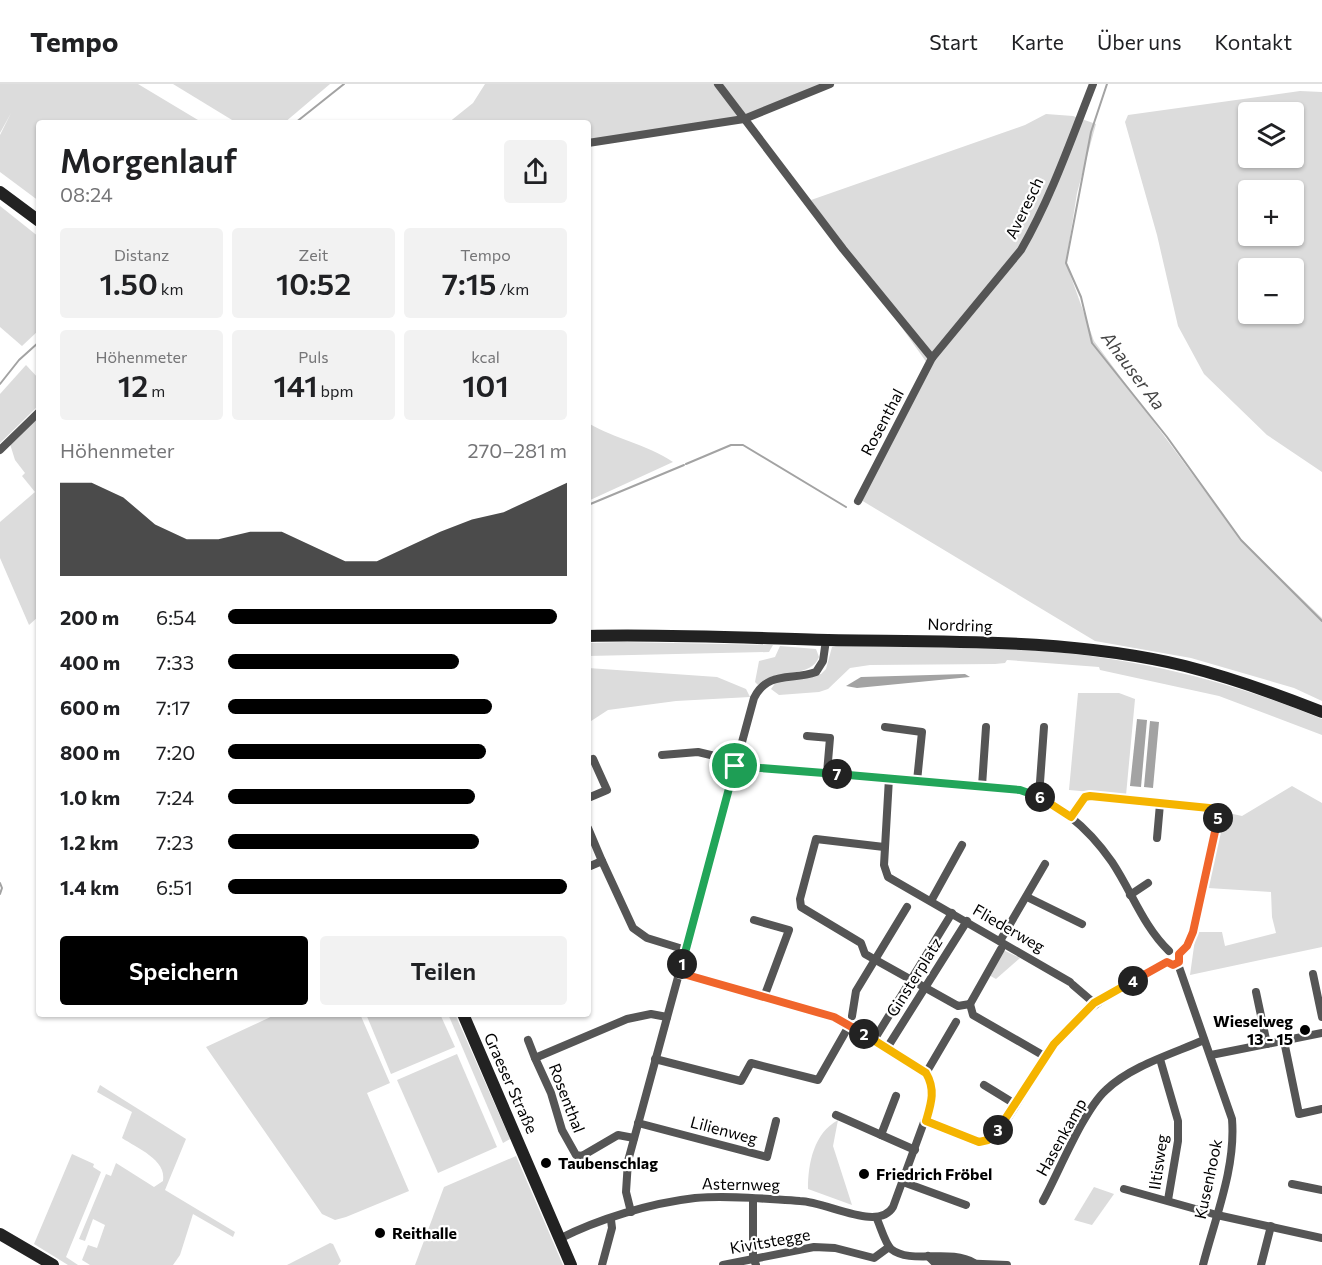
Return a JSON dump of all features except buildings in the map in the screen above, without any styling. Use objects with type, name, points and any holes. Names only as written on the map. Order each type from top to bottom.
[{"type":"main road","points":[[0,192],[36,219]]},
{"type":"main road","name":"Nordring","points":[[591,636],[974,642],[1111,653],[1182,666],[1238,681],[1322,712]]},
{"type":"main road","name":"Graeser Straße","points":[[464,1017],[571,1265]]},
{"type":"main road","points":[[0,1234],[53,1265]]},
{"type":"street","points":[[718,84],[843,249],[932,358]]},
{"type":"street","points":[[591,143],[744,119],[830,84]]},
{"type":"street","name":"Averesch","points":[[932,358],[1021,250],[1062,162],[1093,84]]},
{"type":"street","name":"Rosenthal","points":[[858,501],[932,358]]},
{"type":"street","points":[[0,450],[36,415]]},
{"type":"street","points":[[631,1212],[626,1182],[634,1138],[735,764],[758,690],[772,678],[816,672],[823,661],[826,640]]},
{"type":"street","points":[[885,727],[922,732],[917,781]]},
{"type":"street","points":[[982,786],[986,727]]},
{"type":"street","points":[[1039,796],[1044,727]]},
{"type":"street","points":[[807,736],[830,738],[827,773]]},
{"type":"street","points":[[662,755],[698,752],[735,764],[982,786],[1020,790],[1039,796],[1071,817],[1112,862],[1155,938],[1168,951]]},
{"type":"street","points":[[591,797],[607,790],[593,759]]},
{"type":"street","name":"Fliederweg","points":[[889,778],[884,847],[884,872],[888,877],[967,921],[1000,945],[1072,984],[1094,1003]]},
{"type":"street","name":"Kusenhook","points":[[1071,817],[1085,797],[1090,796],[1219,809],[1193,932],[1187,946],[1179,954],[1178,964],[1229,1110],[1233,1134],[1217,1215],[1203,1265]]},
{"type":"street","points":[[1157,838],[1160,804]]},
{"type":"street","points":[[591,835],[633,928],[639,935],[686,950]]},
{"type":"street","points":[[884,847],[816,839],[800,899],[801,907],[861,943],[865,954],[876,958],[958,1006],[970,1004],[973,1015],[1046,1057]]},
{"type":"street","points":[[932,901],[962,845]]},
{"type":"street","points":[[591,866],[602,861]]},
{"type":"street","points":[[1000,945],[1045,864]]},
{"type":"street","points":[[1130,895],[1148,883]]},
{"type":"street","points":[[1027,897],[1082,924]]},
{"type":"street","points":[[655,1059],[741,1081],[752,1063],[818,1080],[851,1020],[856,991],[907,908]]},
{"type":"street","name":"Ginsterplatz","points":[[874,1040],[952,913]]},
{"type":"street","points":[[754,920],[789,930],[764,997]]},
{"type":"street","name":"Ginsterplatz","points":[[887,1048],[967,921]]},
{"type":"street","name":"Fliederweg","points":[[970,1004],[1000,945]]},
{"type":"street","points":[[1168,951],[1174,950],[1179,954]]},
{"type":"street","points":[[1168,951],[1165,956],[1167,962],[1173,965],[1178,964]]},
{"type":"street","points":[[926,1121],[979,1142],[995,1135],[1054,1044],[1094,1003],[1167,962]]},
{"type":"street","points":[[680,973],[851,1020],[874,1040],[926,1073],[933,1092],[926,1121],[888,1215],[877,1219],[889,1247],[900,1255],[928,1256],[934,1262],[1007,1265]]},
{"type":"street","points":[[1313,974],[1322,1017]]},
{"type":"street","points":[[1256,992],[1267,1044]]},
{"type":"street","name":"Rosenthal","points":[[535,1058],[641,1014],[667,1017]]},
{"type":"street","points":[[926,1073],[956,1022]]},
{"type":"street","points":[[1211,1055],[1322,1033]]},
{"type":"street","name":"Rosenthal","points":[[528,1040],[551,1094],[562,1130],[576,1155],[582,1156],[618,1135],[634,1138]]},
{"type":"street","name":"Hasenkamp","points":[[1043,1201],[1094,1106],[1106,1090],[1127,1075],[1204,1040]]},
{"type":"street","points":[[1284,1041],[1299,1114],[1322,1109]]},
{"type":"street","name":"Iltisweg","points":[[1160,1059],[1178,1121],[1178,1141],[1168,1200]]},
{"type":"street","points":[[984,1085],[1015,1104]]},
{"type":"street","points":[[882,1135],[896,1096]]},
{"type":"street","points":[[836,1115],[915,1150]]},
{"type":"street","name":"Lilienweg","points":[[638,1123],[767,1157],[776,1121]]},
{"type":"street","points":[[903,1182],[966,1205]]},
{"type":"street","points":[[1292,1184],[1322,1190]]},
{"type":"street","points":[[1124,1189],[1217,1215],[1322,1238]]},
{"type":"street","name":"Asternweg","points":[[559,1239],[631,1212],[695,1198],[818,1202],[877,1219]]},
{"type":"street","points":[[753,1199],[755,1261]]},
{"type":"street","points":[[602,1265],[612,1228],[611,1220]]},
{"type":"street","points":[[1261,1265],[1271,1226]]},
{"type":"street","name":"Kivitstegge","points":[[723,1265],[755,1261],[805,1247],[825,1247],[874,1258],[889,1247]]},
{"type":"shaded area","points":[[0,84],[138,84],[198,120],[36,120],[36,199],[0,172],[0,135],[11,113],[0,133]]},
{"type":"shaded area","points":[[173,84],[330,84],[288,120],[232,120]]},
{"type":"shaded area","points":[[485,84],[827,84],[742,121],[591,142],[591,120],[452,120],[473,103]]},
{"type":"shaded area","points":[[1300,91],[1322,92],[1322,472],[1267,435],[1204,374],[1178,326],[1157,235],[1125,122],[1128,115]]},
{"type":"shaded area","points":[[1046,114],[1073,116],[1096,124],[1077,193],[1066,263],[1094,341],[1241,540],[1322,618],[1322,701],[1294,688],[1191,658],[1095,641],[861,500],[927,363],[811,200],[1025,125]]},
{"type":"shaded area","points":[[0,206],[36,235],[36,333],[22,346],[0,327]]},
{"type":"shaded area","points":[[26,365],[36,376],[36,408],[0,443],[0,394]]},
{"type":"shaded area","points":[[36,420],[36,619],[29,625],[0,558],[0,522],[35,492],[22,476],[25,473],[15,460],[10,444]]},
{"type":"shaded area","points":[[591,425],[652,450],[673,462],[591,500]]},
{"type":"shaded area","points":[[591,643],[773,645],[769,652],[591,656]]},
{"type":"shaded area","points":[[780,646],[816,649],[819,657],[808,669],[773,676],[758,685],[755,682],[759,661],[775,657]]},
{"type":"shaded area","points":[[832,647],[1034,650],[1118,660],[1201,678],[1282,703],[1322,719],[1322,735],[1219,696],[1100,670],[1099,667],[1007,660],[1005,663],[995,664],[870,665],[850,668],[828,689],[819,692],[779,695],[771,689],[776,682],[821,674],[826,669]]},
{"type":"shaded area","points":[[591,668],[717,677],[746,689],[750,697],[676,701],[608,710],[591,721]]},
{"type":"shaded area","points":[[965,674],[970,677],[857,688],[846,686],[861,677]]},
{"type":"shaded area","points":[[1078,693],[1119,693],[1135,699],[1126,795],[1069,790]]},
{"type":"shaded area","points":[[1137,719],[1147,720],[1141,787],[1130,786]]},
{"type":"shaded area","points":[[1150,721],[1159,722],[1153,788],[1144,787]]},
{"type":"shaded area","points":[[1292,786],[1322,803],[1322,947],[1190,975],[1196,932],[1222,932],[1225,946],[1276,933],[1272,917],[1271,892],[1208,888],[1224,812],[1242,816]]},
{"type":"shaded area","points":[[1001,949],[1020,958],[996,979],[987,974]]},
{"type":"shaded area","points":[[271,1017],[361,1017],[390,1083],[367,1093],[409,1191],[335,1220],[322,1214],[206,1047]]},
{"type":"shaded area","points":[[367,1017],[441,1017],[455,1047],[391,1074]]},
{"type":"shaded area","points":[[449,1017],[456,1017],[510,1139],[503,1143]]},
{"type":"shaded area","points":[[457,1054],[497,1147],[438,1173],[397,1080]]},
{"type":"shaded area","points":[[100,1085],[186,1139],[165,1190],[235,1232],[233,1237],[193,1214],[180,1255],[173,1265],[90,1265],[82,1260],[88,1245],[97,1248],[105,1225],[93,1219],[85,1241],[79,1239],[106,1174],[111,1176],[116,1163],[154,1187],[163,1181],[163,1174],[156,1161],[143,1150],[122,1138],[132,1112],[97,1092]]},
{"type":"shaded area","points":[[838,1120],[833,1146],[852,1205],[808,1189],[809,1169],[814,1150],[823,1133]]},
{"type":"shaded area","points":[[72,1154],[94,1164],[93,1167],[101,1172],[66,1257],[78,1265],[68,1265],[34,1244]]},
{"type":"shaded area","points":[[516,1156],[563,1265],[415,1265],[444,1187]]},
{"type":"shaded area","points":[[1094,1187],[1114,1194],[1092,1225],[1074,1220]]},
{"type":"shaded area","points":[[330,1243],[333,1244],[341,1261],[338,1265],[287,1265]]},
{"type":"waterway","points":[[299,120],[344,84]]},
{"type":"waterway","name":"Ahauser Aa","points":[[1107,84],[1091,132],[1066,263],[1081,297],[1092,343],[1167,437],[1241,540],[1322,621]]},
{"type":"waterway","points":[[0,384],[19,360],[36,345]]},
{"type":"waterway","points":[[686,464],[731,445],[743,445],[846,507]]},
{"type":"waterway","points":[[591,504],[684,465]]},
{"type":"waterway","points":[[0,883],[2,888],[0,894]]},
{"type":"place","name":"Wieselweg 13 - 15","points":[[1305,1030]]},
{"type":"place","name":"Taubenschlag","points":[[546,1163]]},
{"type":"place","name":"Friedrich Fröbel","points":[[864,1174]]},
{"type":"place","name":"Reithalle","points":[[380,1233]]},
{"type":"route","points":[[735,766],[1020,790],[1048,800],[1071,817],[1085,797],[1090,796],[1219,809],[1191,939],[1179,954],[1178,964],[1170,965],[1167,962],[1094,1003],[1054,1044],[995,1135],[979,1142],[926,1121],[933,1092],[926,1073],[850,1024],[834,1017],[680,973],[735,766]]}]
